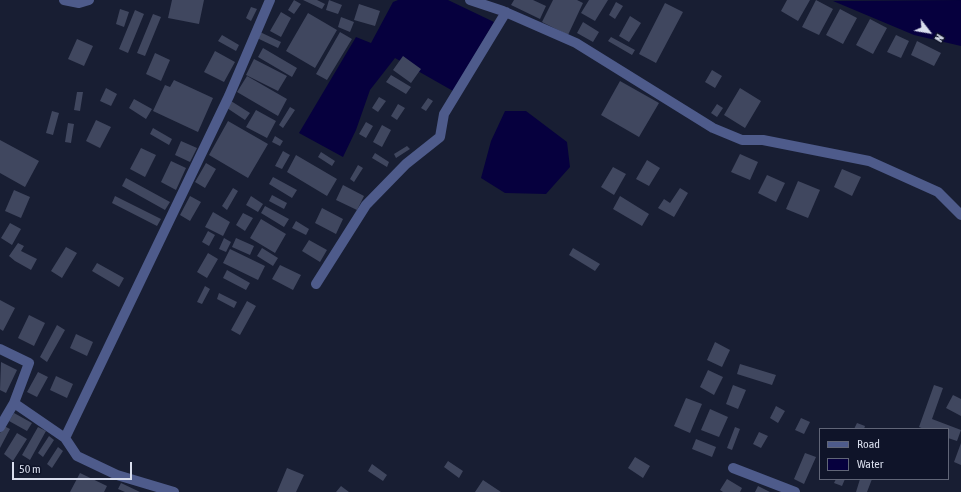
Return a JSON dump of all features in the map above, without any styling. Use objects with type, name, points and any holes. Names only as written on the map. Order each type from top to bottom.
[{"type":"street","points":[[64,0],[79,3],[89,0]]},
{"type":"street","points":[[65,438],[229,96],[270,0]]},
{"type":"street","points":[[470,0],[506,12],[576,43],[713,128],[742,140],[764,140],[869,161],[938,192],[961,215]]},
{"type":"street","points":[[316,284],[366,205],[406,164],[440,137],[444,114],[506,12]]},
{"type":"street","points":[[0,349],[30,363],[14,403],[0,427]]},
{"type":"street","points":[[14,403],[65,438],[77,456],[117,475],[174,492]]},
{"type":"street","points":[[733,468],[795,492]]},
{"type":"water","points":[[398,0],[448,0],[494,22],[453,91],[395,58],[370,90],[356,130],[343,157],[299,133],[356,37],[371,43],[393,2]]},
{"type":"water","points":[[961,0],[961,46],[914,35],[833,1]]},
{"type":"water","points":[[505,111],[526,111],[567,142],[570,167],[546,194],[505,193],[481,178],[491,141]]},
{"type":"building","points":[[172,0],[204,0],[199,24],[168,18]]},
{"type":"building","points":[[294,0],[301,4],[294,14],[288,10]]},
{"type":"building","points":[[303,0],[317,0],[325,4],[322,9]]},
{"type":"building","points":[[329,0],[342,5],[338,14],[326,10]]},
{"type":"building","points":[[514,0],[533,0],[546,6],[540,19],[511,5]]},
{"type":"building","points":[[553,0],[577,0],[583,3],[568,35],[542,22]]},
{"type":"building","points":[[589,0],[608,0],[595,21],[581,13]]},
{"type":"building","points":[[787,0],[810,0],[798,21],[781,11]]},
{"type":"building","points":[[816,0],[833,9],[819,35],[802,27]]},
{"type":"building","points":[[616,2],[623,6],[615,19],[609,15]]},
{"type":"building","points":[[665,3],[683,12],[656,63],[639,54]]},
{"type":"building","points":[[359,4],[380,11],[375,26],[354,20]]},
{"type":"building","points":[[251,7],[257,9],[251,21],[246,18]]},
{"type":"building","points":[[120,9],[129,12],[124,27],[116,24]]},
{"type":"building","points":[[840,9],[857,18],[843,44],[826,35]]},
{"type":"building","points":[[135,10],[144,14],[128,53],[119,49]]},
{"type":"building","points":[[281,12],[291,18],[281,37],[270,31]]},
{"type":"building","points":[[308,13],[337,30],[315,68],[286,51]]},
{"type":"building","points":[[153,14],[161,17],[145,56],[137,53]]},
{"type":"building","points":[[630,16],[641,23],[629,42],[619,36]]},
{"type":"building","points":[[341,17],[354,22],[350,32],[338,27]]},
{"type":"building","points":[[870,19],[887,28],[873,54],[856,45]]},
{"type":"building","points":[[583,22],[599,32],[593,42],[577,33]]},
{"type":"building","points":[[260,32],[281,42],[278,48],[257,38]]},
{"type":"building","points":[[340,32],[352,39],[327,80],[316,74]]},
{"type":"building","points":[[222,35],[239,45],[236,51],[218,41]]},
{"type":"building","points":[[896,35],[909,41],[901,58],[887,52]]},
{"type":"building","points":[[611,37],[635,50],[632,55],[608,41]]},
{"type":"building","points":[[77,39],[93,46],[84,66],[68,59]]},
{"type":"building","points":[[917,41],[941,53],[934,66],[911,55]]},
{"type":"building","points":[[263,48],[297,68],[292,77],[258,57]]},
{"type":"building","points":[[215,51],[235,62],[224,82],[204,72]]},
{"type":"building","points":[[155,53],[170,60],[161,81],[146,74]]},
{"type":"building","points":[[403,56],[421,69],[411,83],[393,70]]},
{"type":"building","points":[[254,59],[287,76],[278,91],[246,75]]},
{"type":"building","points":[[712,70],[722,76],[715,88],[705,82]]},
{"type":"building","points":[[391,75],[411,87],[406,94],[386,82]]},
{"type":"building","points":[[247,76],[287,99],[278,116],[237,92]]},
{"type":"building","points":[[174,80],[213,98],[198,132],[153,111],[165,85],[170,87]]},
{"type":"building","points":[[620,81],[659,103],[639,137],[601,115]]},
{"type":"building","points":[[106,88],[117,94],[111,106],[100,101]]},
{"type":"building","points":[[740,88],[761,101],[745,128],[724,115]]},
{"type":"building","points":[[77,92],[83,92],[80,111],[74,110]]},
{"type":"building","points":[[379,97],[386,101],[378,112],[372,108]]},
{"type":"building","points":[[428,98],[433,101],[426,111],[421,108]]},
{"type":"building","points":[[134,99],[152,109],[146,119],[129,108]]},
{"type":"building","points":[[231,101],[250,113],[245,120],[227,108]]},
{"type":"building","points":[[398,104],[405,108],[397,120],[391,116]]},
{"type":"building","points":[[717,104],[723,108],[717,117],[711,113]]},
{"type":"building","points":[[290,107],[295,110],[283,128],[279,125]]},
{"type":"building","points":[[256,110],[276,121],[267,138],[246,127]]},
{"type":"building","points":[[52,111],[59,113],[53,135],[46,133]]},
{"type":"building","points":[[96,120],[111,127],[100,148],[86,141]]},
{"type":"building","points":[[228,121],[268,144],[248,178],[209,155]]},
{"type":"building","points":[[366,122],[373,126],[366,138],[359,134]]},
{"type":"building","points":[[68,123],[74,124],[71,143],[65,142]]},
{"type":"building","points":[[382,125],[391,130],[382,147],[373,142]]},
{"type":"building","points":[[153,128],[172,139],[169,145],[150,134]]},
{"type":"building","points":[[275,136],[283,141],[280,146],[272,142]]},
{"type":"building","points":[[0,140],[39,161],[25,187],[0,173]]},
{"type":"building","points":[[181,141],[197,148],[190,162],[175,155]]},
{"type":"building","points":[[407,146],[410,149],[396,158],[394,154]]},
{"type":"building","points":[[141,148],[156,155],[145,177],[130,169]]},
{"type":"building","points":[[283,151],[290,155],[282,169],[275,166]]},
{"type":"building","points":[[321,152],[335,161],[332,166],[318,157]]},
{"type":"building","points":[[375,153],[389,162],[387,167],[372,158]]},
{"type":"building","points":[[740,154],[758,162],[750,180],[731,172]]},
{"type":"building","points":[[296,155],[337,179],[327,196],[287,172]]},
{"type":"building","points":[[647,160],[660,168],[649,186],[636,179]]},
{"type":"building","points":[[171,161],[186,168],[176,190],[161,182]]},
{"type":"building","points":[[206,163],[216,169],[205,188],[195,182]]},
{"type":"building","points":[[358,165],[363,168],[354,182],[350,179]]},
{"type":"building","points":[[613,167],[626,174],[614,195],[601,187]]},
{"type":"building","points":[[842,169],[861,177],[852,196],[834,187]]},
{"type":"building","points":[[767,175],[785,183],[776,202],[758,193]]},
{"type":"building","points":[[273,177],[297,190],[292,198],[269,184]]},
{"type":"building","points":[[126,178],[170,202],[165,210],[122,186]]},
{"type":"building","points":[[798,181],[820,190],[808,218],[786,209]]},
{"type":"building","points":[[343,185],[364,196],[357,210],[336,200]]},
{"type":"building","points":[[233,188],[238,191],[227,210],[222,206]]},
{"type":"building","points":[[680,188],[688,193],[674,217],[658,208],[664,199],[670,203]]},
{"type":"building","points":[[14,190],[30,197],[21,218],[5,211]]},
{"type":"building","points":[[272,195],[287,203],[284,209],[269,201]]},
{"type":"building","points":[[115,196],[161,219],[157,226],[112,203]]},
{"type":"building","points":[[190,196],[201,202],[190,221],[180,215]]},
{"type":"building","points":[[251,196],[263,204],[258,212],[246,205]]},
{"type":"building","points":[[620,196],[649,214],[642,226],[613,209]]},
{"type":"building","points":[[265,206],[289,219],[284,227],[261,213]]},
{"type":"building","points":[[322,208],[343,219],[336,234],[315,223]]},
{"type":"building","points":[[213,212],[230,222],[223,236],[205,227]]},
{"type":"building","points":[[243,213],[253,218],[245,231],[236,225]]},
{"type":"building","points":[[261,219],[286,234],[275,253],[250,238]]},
{"type":"building","points":[[296,221],[309,229],[306,235],[292,228]]},
{"type":"building","points":[[10,223],[21,229],[12,245],[1,238]]},
{"type":"building","points":[[208,231],[215,235],[209,246],[202,242]]},
{"type":"building","points":[[224,238],[231,242],[226,252],[219,249]]},
{"type":"building","points":[[236,238],[254,246],[250,255],[232,247]]},
{"type":"building","points":[[309,240],[327,250],[320,262],[302,251]]},
{"type":"building","points":[[18,243],[24,246],[21,251],[37,259],[31,270],[9,256]]},
{"type":"building","points":[[66,247],[77,253],[62,278],[51,271]]},
{"type":"building","points":[[262,248],[278,258],[273,266],[257,256]]},
{"type":"building","points":[[573,248],[600,264],[595,271],[569,255]]},
{"type":"building","points":[[230,249],[265,266],[258,280],[223,263]]},
{"type":"building","points":[[208,253],[218,259],[207,278],[197,272]]},
{"type":"building","points":[[97,263],[124,278],[119,287],[92,271]]},
{"type":"building","points":[[280,265],[301,275],[293,290],[272,279]]},
{"type":"building","points":[[227,270],[250,283],[246,290],[223,278]]},
{"type":"building","points":[[205,286],[210,289],[202,304],[197,302]]},
{"type":"building","points":[[219,293],[237,302],[234,308],[217,299]]},
{"type":"building","points":[[0,300],[15,308],[3,331],[0,329]]},
{"type":"building","points":[[247,301],[256,306],[240,335],[231,330]]},
{"type":"building","points":[[29,315],[45,323],[34,346],[18,338]]},
{"type":"building","points":[[57,325],[65,330],[47,362],[40,357]]},
{"type":"building","points":[[76,334],[93,342],[87,356],[70,348]]},
{"type":"building","points":[[715,342],[730,350],[722,367],[707,360]]},
{"type":"building","points":[[1,362],[17,370],[6,393],[0,390]]},
{"type":"building","points":[[740,364],[776,375],[772,385],[737,374]]},
{"type":"building","points":[[708,370],[723,377],[714,395],[700,387]]},
{"type":"building","points":[[38,372],[48,377],[37,397],[27,392]]},
{"type":"building","points":[[56,376],[73,384],[67,398],[50,390]]},
{"type":"building","points":[[733,385],[746,390],[738,409],[726,404]]},
{"type":"building","points":[[934,385],[943,388],[932,419],[961,430],[957,441],[949,438],[949,428],[919,427]]},
{"type":"building","points":[[953,395],[961,399],[961,416],[946,408]]},
{"type":"building","points":[[686,398],[702,404],[690,433],[674,426]]},
{"type":"building","points":[[776,406],[785,411],[778,423],[770,418]]},
{"type":"building","points":[[710,409],[728,417],[719,437],[701,430]]},
{"type":"building","points":[[14,413],[32,423],[27,431],[9,421]]},
{"type":"building","points":[[801,418],[810,422],[804,434],[795,430]]},
{"type":"building","points":[[857,423],[865,426],[864,428],[854,428]]},
{"type":"building","points":[[4,426],[10,429],[0,448],[0,433]]},
{"type":"building","points":[[38,427],[46,431],[30,460],[22,455]]},
{"type":"building","points":[[735,427],[740,429],[732,450],[727,448]]},
{"type":"building","points":[[759,432],[768,436],[761,448],[753,444]]},
{"type":"building","points":[[17,433],[27,439],[13,461],[4,454]]},
{"type":"building","points":[[49,436],[54,440],[43,457],[38,453]]},
{"type":"building","points":[[696,439],[716,447],[712,457],[692,449]]},
{"type":"building","points":[[961,443],[961,465],[954,462]]},
{"type":"building","points":[[58,447],[63,451],[52,468],[47,464]]},
{"type":"building","points":[[805,453],[816,457],[804,484],[794,479]]},
{"type":"building","points":[[635,457],[650,466],[643,478],[628,468]]},
{"type":"building","points":[[448,461],[463,471],[459,478],[444,467]]},
{"type":"building","points":[[372,464],[387,475],[383,481],[368,471]]},
{"type":"building","points":[[287,468],[304,475],[296,492],[277,492]]},
{"type":"building","points":[[80,473],[107,486],[104,492],[70,492]]},
{"type":"building","points":[[727,479],[742,488],[740,492],[723,492],[720,490]]},
{"type":"building","points":[[483,480],[501,492],[475,492]]},
{"type":"building","points":[[836,480],[845,480],[842,486],[834,483]]},
{"type":"building","points":[[860,480],[872,480],[867,492],[856,492]]},
{"type":"building","points":[[121,483],[140,492],[125,492],[118,489]]},
{"type":"building","points":[[341,486],[349,492],[336,492]]},
{"type":"building","points":[[758,486],[770,492],[755,492]]}]
